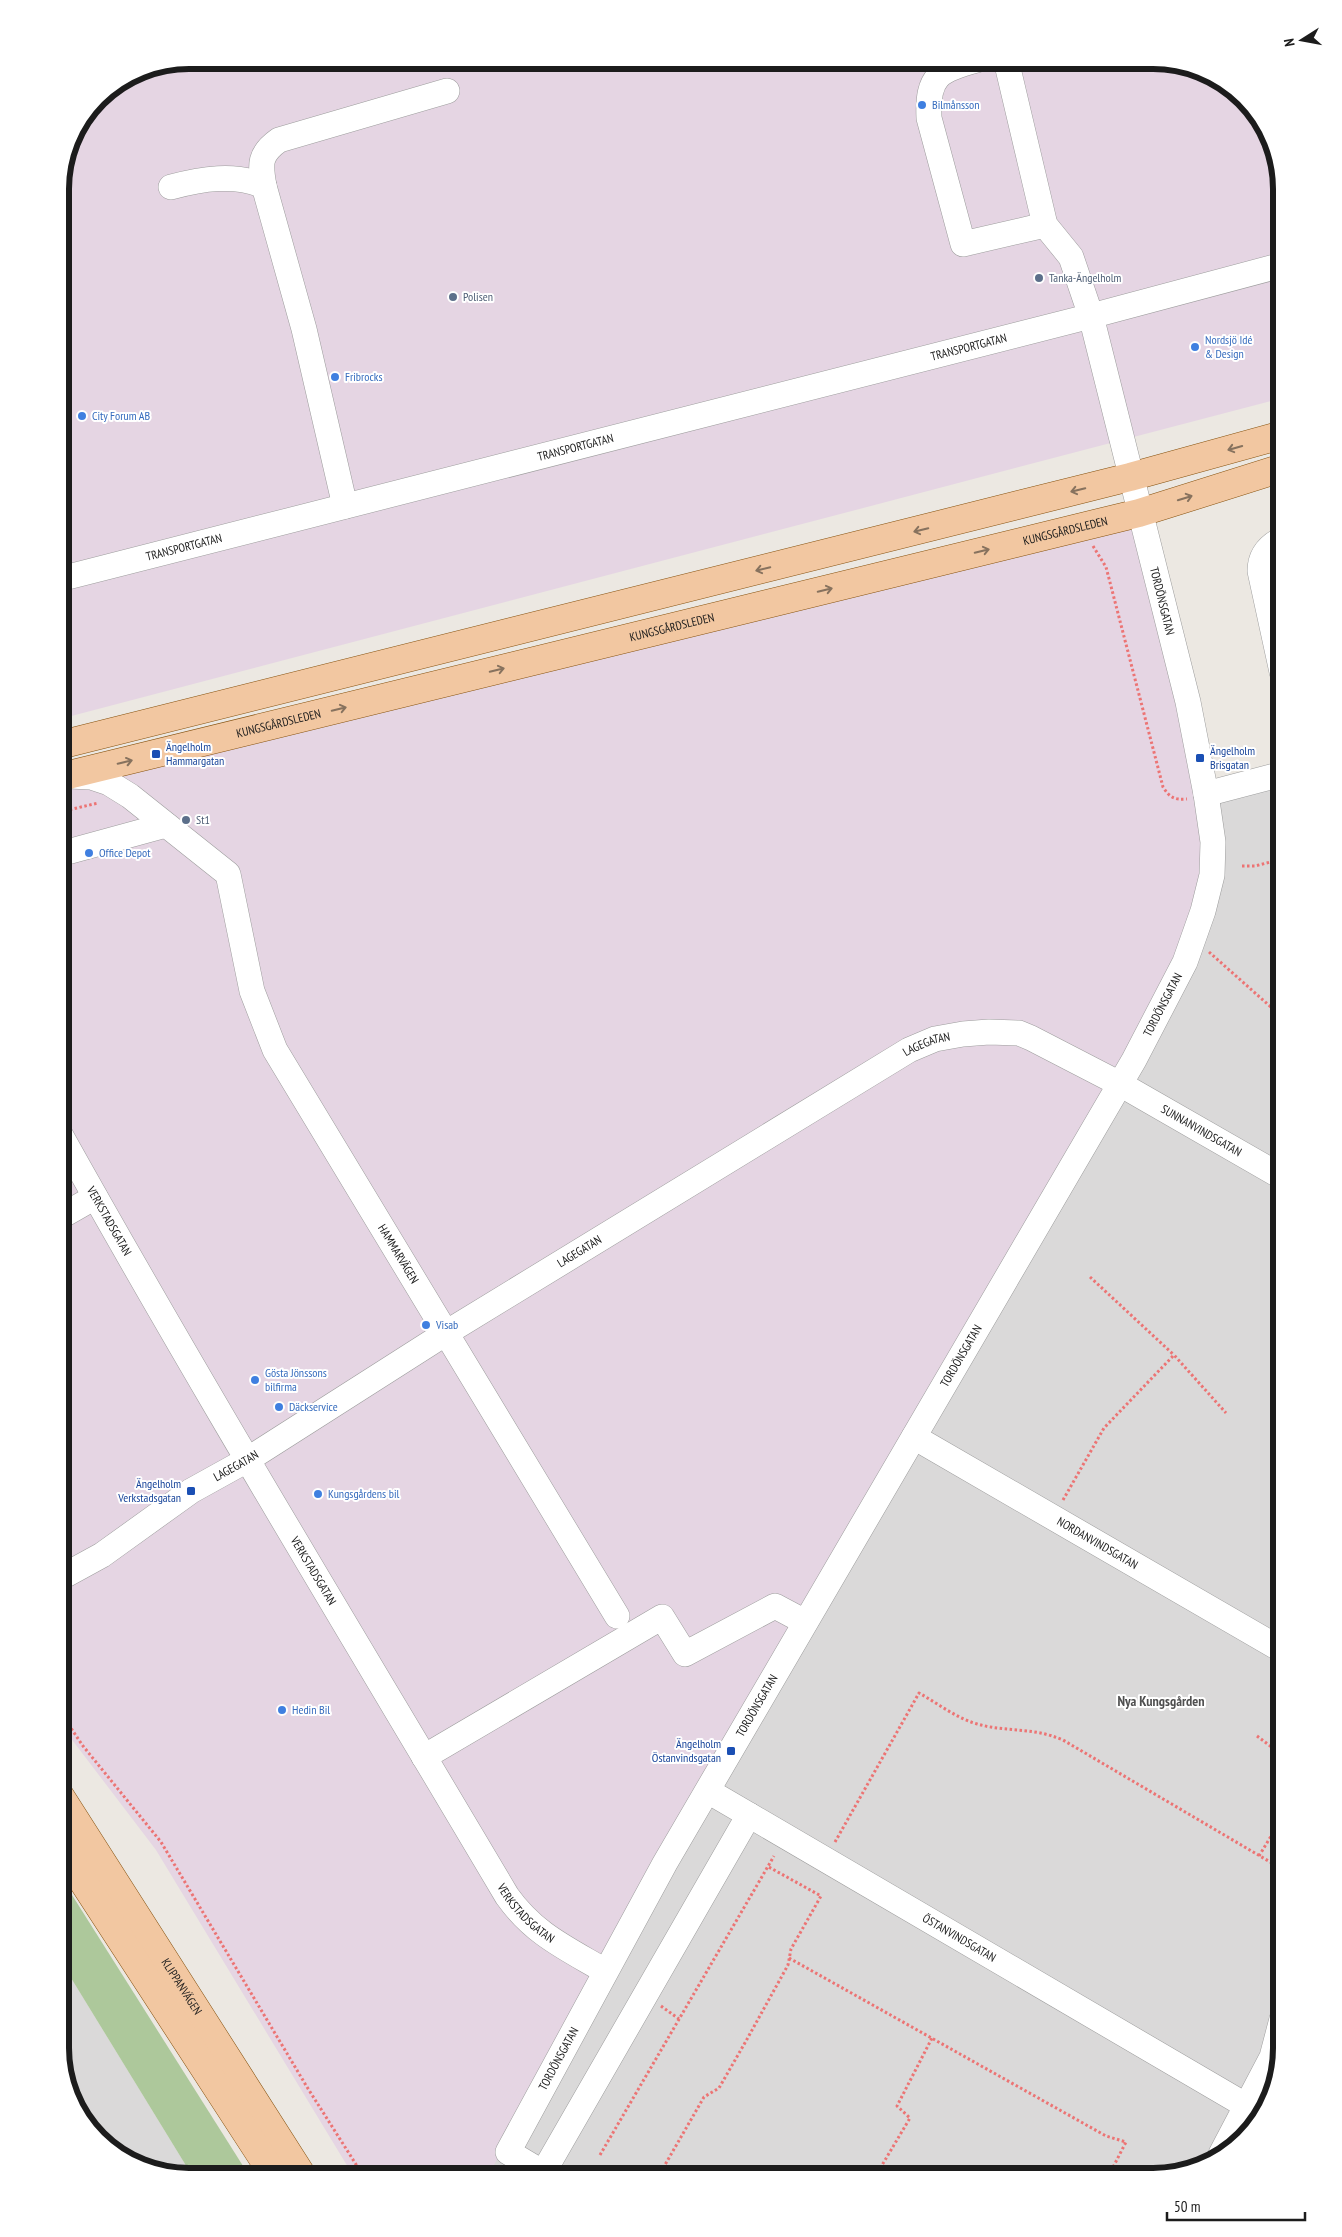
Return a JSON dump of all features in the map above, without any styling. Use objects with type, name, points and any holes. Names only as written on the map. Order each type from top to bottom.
[{"type":"main road","points":[[69,743],[1130,477],[1273,437]]},
{"type":"main road","name":"KUNGSGÅRDSLEDEN","points":[[69,775],[1139,512],[1273,471]]},
{"type":"main road","name":"KLIPPANVÄGEN","points":[[69,1810],[297,2168]]},
{"type":"main road","name":"KLIPPANVÄGEN","points":[[69,1860],[270,2168]]},
{"type":"street","points":[[947,69],[942,72],[931,89],[928,106],[929,118],[963,244],[1045,225]]},
{"type":"street","points":[[1008,69],[1045,225],[1071,257],[1091,316],[1139,512]]},
{"type":"street","points":[[345,506],[304,329],[264,186],[261,166],[267,148],[279,140],[447,91]]},
{"type":"street","points":[[171,187],[201,179],[251,180],[264,186]]},
{"type":"street","name":"TRANSPORTGATAN","points":[[69,577],[1091,316],[1273,267]]},
{"type":"street","name":"TORDÖNSGATAN","points":[[534,2168],[508,2152],[605,1971],[708,1790],[1120,1084],[1181,971],[1204,911],[1212,875],[1213,842],[1206,794],[1188,702],[1139,512]]},
{"type":"street","points":[[1273,546],[1266,552],[1260,564],[1273,631]]},
{"type":"street","points":[[69,776],[91,777],[109,783],[130,796],[166,825]]},
{"type":"street","points":[[1206,794],[1273,776]]},
{"type":"street","points":[[69,852],[166,825]]},
{"type":"street","name":"HAMMARVÄGEN","points":[[166,825],[228,874],[252,991],[275,1050],[618,1616]]},
{"type":"street","name":"LAGEGATAN","points":[[69,1573],[102,1555],[191,1492],[247,1460],[446,1333],[909,1050],[935,1039],[990,1032],[1019,1034],[1031,1038],[1120,1084]]},
{"type":"street","name":"SUNNANVINDSGATAN","points":[[1120,1084],[1273,1172]]},
{"type":"street","name":"VERKSTADSGATAN","points":[[69,1150],[247,1460],[518,1912],[543,1935],[605,1971]]},
{"type":"street","points":[[69,1212],[95,1197]]},
{"type":"street","name":"NORDANVINDSGATAN","points":[[914,1437],[1273,1645]]},
{"type":"street","points":[[424,1757],[662,1616],[685,1654],[775,1606],[805,1622]]},
{"type":"street","name":"ÖSTANVINDSGATAN","points":[[708,1790],[824,1860],[1245,2105]]},
{"type":"street","points":[[550,2168],[749,1815]]},
{"type":"street","points":[[1227,2142],[1273,2055]]},
{"type":"path","points":[[1092,545],[1106,566],[1163,787],[1168,795],[1176,800],[1206,794]]},
{"type":"path","points":[[69,810],[130,796]]},
{"type":"path","points":[[1242,866],[1255,866],[1273,861]]},
{"type":"path","points":[[1192,942],[1215,954],[1273,1008]]},
{"type":"path","points":[[1090,1277],[1174,1355],[1226,1413]]},
{"type":"path","points":[[1053,1518],[1104,1428],[1174,1355]]},
{"type":"path","points":[[824,1860],[919,1693],[973,1723],[1037,1731],[1063,1740],[1273,1864]]},
{"type":"path","points":[[69,1725],[83,1746],[161,1842],[307,2087],[358,2168]]},
{"type":"path","points":[[1257,1736],[1273,1748]]},
{"type":"path","points":[[1259,1856],[1273,1833]]},
{"type":"path","points":[[600,2155],[774,1856]]},
{"type":"path","points":[[663,2168],[704,2096],[719,2088],[783,1974],[791,1949],[821,1896],[768,1866]]},
{"type":"path","points":[[789,1958],[1106,2136],[1126,2142],[1113,2168]]},
{"type":"path","points":[[880,2168],[910,2118],[897,2106],[932,2038]]},
{"type":"shaded area","points":[[189,69],[1161,69],[1192,75],[1220,89],[1243,110],[1261,136],[1271,166],[1273,189],[1273,400],[69,717],[69,181],[71,166],[78,143],[85,129],[104,104],[122,89],[136,81],[158,73]]},
{"type":"shaded area","points":[[1136,516],[1211,842],[1182,961],[492,2168],[349,2168],[156,1850],[69,1736],[69,778]]},
{"type":"shaded area","points":[[1273,550],[1273,603],[1265,557]]},
{"type":"shaded area","points":[[1273,779],[1273,2048],[1269,2079],[1257,2108],[1243,2127],[1220,2148],[1192,2162],[1161,2168],[492,2168],[1208,796]]},
{"type":"shaded area","points":[[69,1975],[187,2168],[166,2166],[136,2156],[110,2138],[89,2115],[75,2087],[70,2064]]},
{"type":"green space","points":[[69,1890],[244,2168],[187,2168],[69,1975]]},
{"type":"place","name":"Bilmånsson","points":[[922,105]]},
{"type":"place","name":"Tanka-Ängelholm","points":[[1039,278]]},
{"type":"place","name":"Polisen","points":[[453,297]]},
{"type":"place","name":"Nordsjö Idé & Design","points":[[1195,347]]},
{"type":"place","name":"Fribrocks","points":[[335,377]]},
{"type":"place","name":"City Forum AB","points":[[82,416]]},
{"type":"place","name":"Ängelholm Hammargatan","points":[[156,754]]},
{"type":"place","name":"Ängelholm Brisgatan","points":[[1200,758]]},
{"type":"place","name":"St1","points":[[186,820]]},
{"type":"place","name":"Office Depot","points":[[89,853]]},
{"type":"place","name":"Visab","points":[[426,1325]]},
{"type":"place","name":"Gösta Jönssons bilfirma","points":[[255,1380]]},
{"type":"place","name":"Däckservice","points":[[279,1407]]},
{"type":"place","name":"Ängelholm Verkstadsgatan","points":[[191,1491]]},
{"type":"place","name":"Kungsgårdens bil","points":[[318,1494]]},
{"type":"place","name":"Hedin Bil","points":[[282,1710]]},
{"type":"place","name":"Ängelholm Östanvindsgatan","points":[[731,1751]]},
{"type":"district","name":"Nya Kungsgården","points":[[1161,1701]]}]
